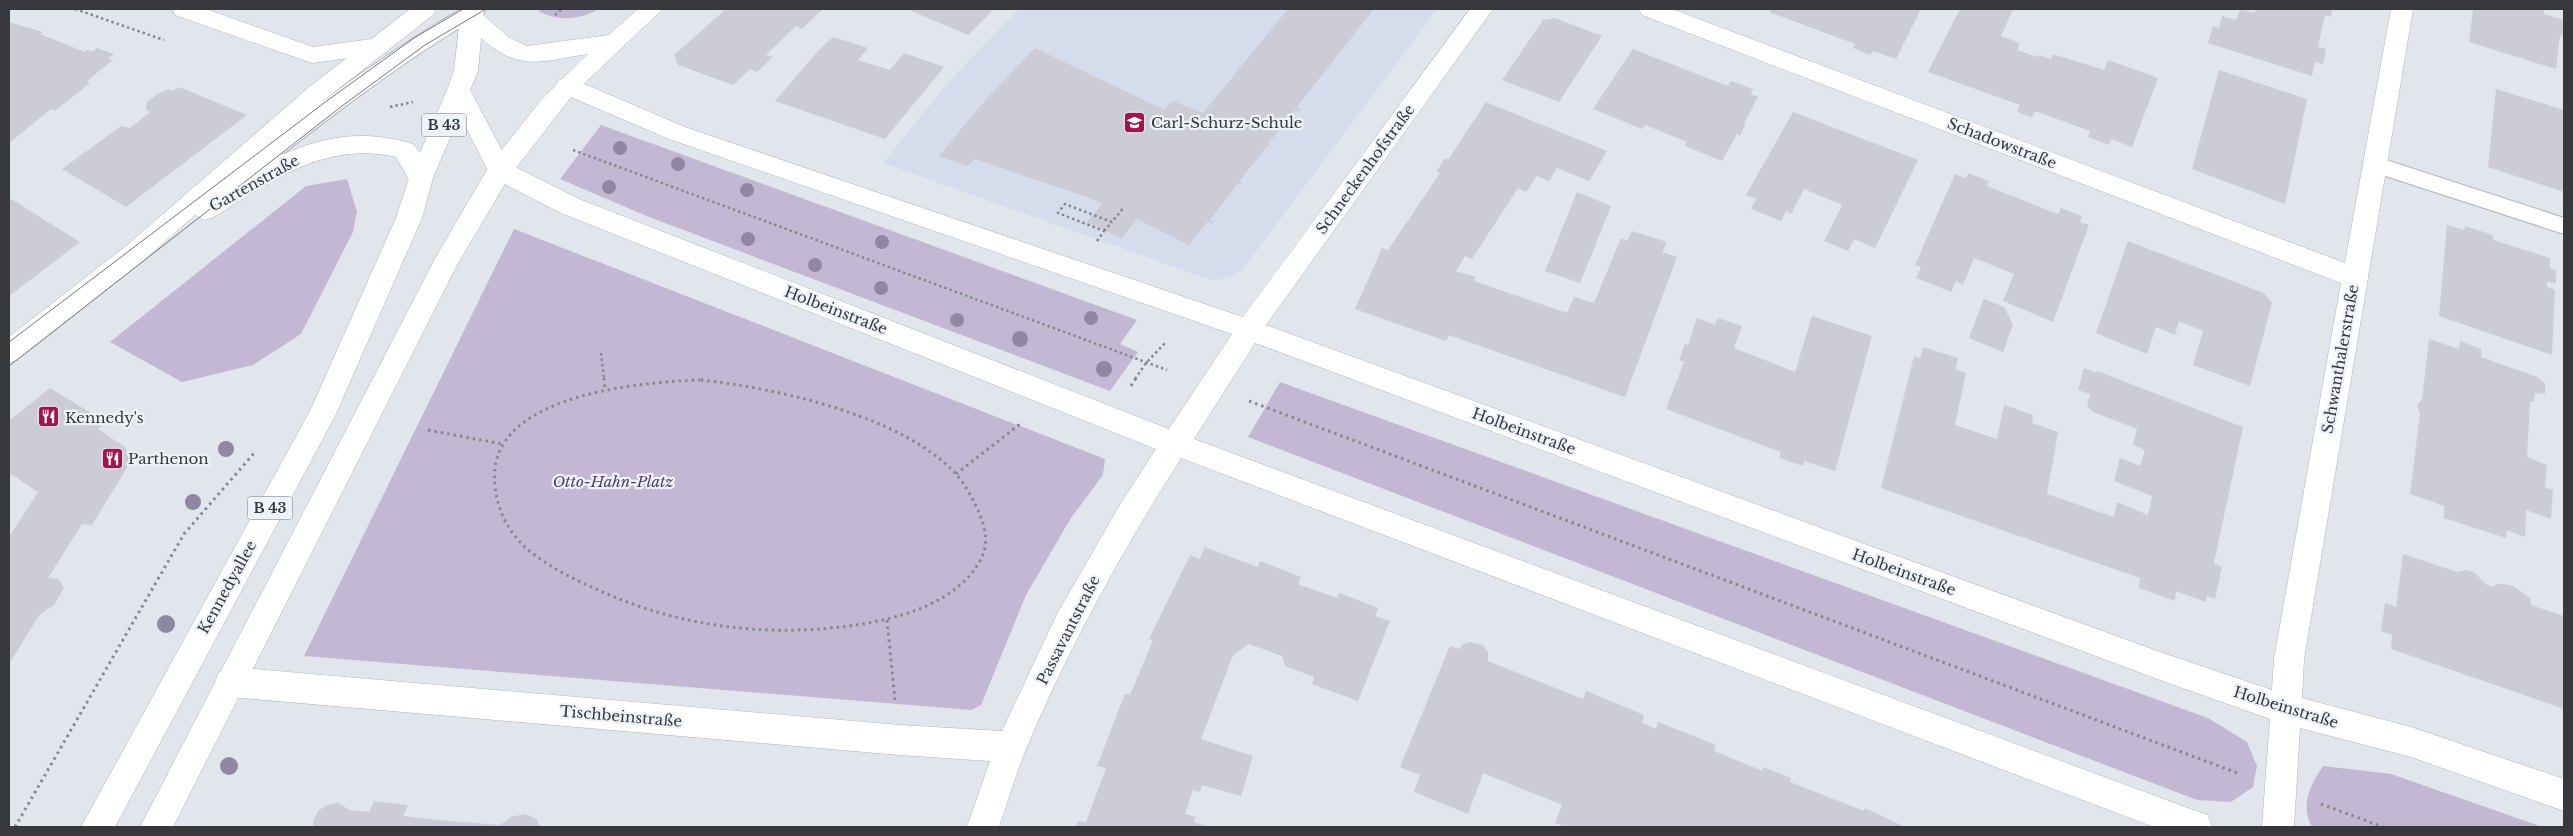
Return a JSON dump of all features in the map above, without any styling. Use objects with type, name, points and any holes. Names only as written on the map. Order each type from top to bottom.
[{"type":"street","points":[[183,9],[312,55],[379,46]]},
{"type":"street","name":"Gartenstraße","points":[[9,352],[135,253],[316,94],[425,9]]},
{"type":"street","name":"B 43","points":[[156,827],[446,262],[500,170],[567,86],[652,9]]},
{"type":"street","name":"Schneckenhofstraße","points":[[1250,330],[1269,299],[1482,9]]},
{"type":"street","name":"Schadowstraße","points":[[1650,9],[2354,277]]},
{"type":"street","name":"Schwanthalerstraße","points":[[2278,827],[2289,659],[2402,9]]},
{"type":"street","points":[[473,12],[502,44],[524,55],[614,42]]},
{"type":"street","name":"B 43","points":[[421,178],[460,90],[466,71],[473,12]]},
{"type":"street","name":"Holbeinstraße","points":[[567,86],[607,105],[678,133],[1250,330],[2150,663],[2285,709],[2411,742],[2564,795]]},
{"type":"street","points":[[460,90],[500,170]]},
{"type":"street","name":"Gartenstraße","points":[[135,253],[257,179],[312,152],[342,145],[368,143],[404,150],[414,163],[421,178]]},
{"type":"street","name":"Holbeinstraße","points":[[500,170],[570,206],[1175,444],[2196,827]]},
{"type":"street","name":"Kennedyallee","points":[[97,827],[321,416],[409,218],[421,178]]},
{"type":"street","points":[[1175,444],[1250,330]]},
{"type":"street","name":"Passavantstraße","points":[[983,827],[1012,747],[1068,624],[1126,520],[1175,444]]},
{"type":"street","name":"Tischbeinstraße","points":[[230,682],[899,740],[1012,747]]},
{"type":"lane","points":[[135,253],[421,41],[473,12]]},
{"type":"lane","points":[[2374,164],[2564,226]]},
{"type":"path","points":[[573,150],[1166,370]]},
{"type":"path","points":[[1104,232],[1058,213],[1065,204],[1112,222]]},
{"type":"path","points":[[1094,246],[1124,207]]},
{"type":"path","points":[[1127,393],[1146,363],[1166,342]]},
{"type":"path","points":[[601,353],[605,391]]},
{"type":"path","points":[[701,380],[779,391],[821,401],[868,420],[912,441],[956,474],[968,491],[984,525],[987,539],[981,560],[971,575],[943,598],[887,620],[819,630],[746,630],[693,622],[626,604],[558,571],[540,559],[510,529],[495,492],[494,466],[502,444],[514,430],[537,415],[578,398],[605,391],[650,382],[701,380]]},
{"type":"path","points":[[1244,399],[2383,827]]},
{"type":"path","points":[[956,474],[1021,423]]},
{"type":"path","points":[[428,430],[502,444]]},
{"type":"path","points":[[15,827],[184,534],[259,448]]},
{"type":"path","points":[[887,620],[899,740]]},
{"type":"shaded area","name":"Carl-Schurz-Schule","points":[[1019,9],[1437,9],[1243,269],[1229,277],[1216,280],[1208,279],[883,163],[950,80]]},
{"type":"green space","points":[[539,9],[599,9],[578,17],[563,18],[540,12]]},
{"type":"green space","points":[[601,125],[1137,320],[1120,344],[1138,352],[1110,391],[649,217],[560,179]]},
{"type":"green space","points":[[347,179],[357,212],[353,232],[301,334],[253,365],[182,382],[110,342],[306,186]]},
{"type":"green space","name":"Otto-Hahn-Platz","points":[[514,229],[1105,459],[1103,475],[1071,518],[1026,595],[981,705],[971,710],[304,656]]},
{"type":"green space","points":[[1280,382],[2208,718],[2247,742],[2257,766],[2253,787],[2231,802],[2197,800],[1248,437]]},
{"type":"green space","points":[[2323,766],[2391,774],[2543,827],[2312,827],[2307,811],[2308,795],[2314,780]]},
{"type":"building","points":[[726,9],[823,9],[802,29],[796,26],[766,55],[773,57],[757,72],[750,69],[733,85],[678,65],[674,55]]},
{"type":"building","points":[[907,9],[994,9],[968,35]]},
{"type":"building","points":[[1288,9],[1374,9],[1296,108],[1301,110],[1299,112],[1295,110],[1268,144],[1272,148],[1267,146],[1240,181],[1243,185],[1238,183],[1210,220],[1214,222],[1213,224],[1208,221],[1189,245],[1137,219],[1122,238],[1087,222],[1102,204],[1090,198],[975,159],[967,166],[939,156],[986,99],[1035,48],[1164,110],[1173,101],[1203,113]]},
{"type":"building","points":[[1771,9],[1921,9],[1896,59],[1873,51],[1870,55],[1853,48],[1855,44],[1769,12]]},
{"type":"building","points":[[1960,9],[2013,9],[2001,36],[2020,43],[2017,50],[2037,57],[2039,55],[2051,59],[2053,54],[2104,70],[2108,60],[2158,78],[2132,147],[2111,139],[2109,145],[2088,137],[2090,131],[2035,111],[2032,117],[2017,112],[2020,105],[1928,72]]},
{"type":"building","points":[[2240,9],[2255,13],[2256,9],[2332,9],[2331,17],[2325,15],[2318,47],[2326,49],[2323,64],[2315,62],[2312,76],[2208,43],[2213,26],[2219,28],[2222,16],[2236,20]]},
{"type":"building","points":[[2473,9],[2544,9],[2544,14],[2564,20],[2564,37],[2560,35],[2556,69],[2469,42]]},
{"type":"building","points":[[1555,18],[1602,36],[1559,102],[1502,80],[1543,20]]},
{"type":"building","points":[[9,22],[43,32],[40,34],[85,52],[87,50],[92,52],[97,48],[114,54],[108,59],[113,60],[87,81],[90,83],[55,111],[51,109],[9,143]]},
{"type":"building","points":[[833,37],[868,48],[858,60],[890,70],[904,53],[944,67],[885,139],[775,101],[818,51]]},
{"type":"building","points":[[1633,49],[1728,86],[1731,81],[1753,89],[1751,94],[1758,97],[1744,123],[1746,123],[1740,136],[1737,134],[1722,161],[1685,146],[1687,142],[1645,125],[1642,129],[1593,109]]},
{"type":"building","points":[[2219,70],[2307,99],[2285,204],[2192,169]]},
{"type":"building","points":[[179,87],[247,115],[126,207],[62,169],[121,126],[130,128],[150,112],[146,110],[147,102],[158,94],[169,89],[173,91]]},
{"type":"building","points":[[2496,89],[2564,110],[2564,192],[2488,167]]},
{"type":"building","points":[[1486,102],[1607,151],[1589,181],[1557,168],[1549,181],[1537,176],[1526,192],[1518,188],[1472,259],[1465,256],[1456,271],[1476,277],[1474,281],[1567,313],[1574,297],[1594,303],[1621,238],[1627,241],[1632,231],[1667,242],[1662,252],[1677,257],[1625,397],[1449,335],[1446,341],[1355,309],[1382,248],[1388,250],[1440,173],[1436,172],[1445,158],[1448,160]]},
{"type":"building","points":[[1793,112],[1918,160],[1875,248],[1854,239],[1848,251],[1824,241],[1842,205],[1804,189],[1791,214],[1786,211],[1781,221],[1751,209],[1756,199],[1746,195]]},
{"type":"building","points":[[1968,173],[1989,181],[1987,186],[2058,214],[2061,208],[2082,216],[2080,222],[2089,225],[2053,322],[2003,301],[2014,274],[1974,258],[1963,285],[1956,281],[1951,292],[1916,278],[1921,267],[1915,265],[1955,174],[1966,178]]},
{"type":"building","points":[[1577,192],[1611,206],[1580,283],[1545,271]]},
{"type":"building","points":[[11,199],[80,242],[9,296],[9,201]]},
{"type":"building","points":[[2447,225],[2464,230],[2465,226],[2493,235],[2493,240],[2550,258],[2550,268],[2556,271],[2556,284],[2547,281],[2547,287],[2555,290],[2552,355],[2439,316]]},
{"type":"building","points":[[2128,241],[2264,293],[2272,303],[2250,386],[2193,365],[2203,331],[2179,321],[2175,335],[2156,327],[2147,354],[2096,333]]},
{"type":"building","points":[[1984,299],[2004,307],[2013,325],[2003,352],[1969,338]]},
{"type":"building","points":[[1812,316],[1872,336],[1835,471],[1804,461],[1803,466],[1779,458],[1781,452],[1666,409],[1684,362],[1679,360],[1685,344],[1688,345],[1697,318],[1715,325],[1718,318],[1742,326],[1734,348],[1795,372]]},
{"type":"building","points":[[2429,339],[2459,349],[2460,341],[2481,349],[2481,357],[2537,377],[2545,383],[2545,394],[2535,393],[2534,401],[2530,402],[2527,457],[2547,465],[2545,487],[2553,490],[2551,519],[2526,510],[2525,537],[2507,530],[2506,538],[2444,518],[2444,506],[2410,494],[2420,414],[2417,405],[2422,400]]},
{"type":"building","points":[[1923,347],[1958,358],[1956,369],[1966,373],[1955,425],[1997,439],[2004,405],[2033,415],[2032,423],[2058,432],[2047,494],[2114,517],[2117,502],[2148,515],[2152,496],[2114,481],[2120,458],[2140,466],[2145,450],[2133,445],[2137,429],[2093,412],[2087,406],[2090,394],[2078,390],[2084,368],[2096,373],[2097,371],[2243,427],[2214,563],[2222,567],[2215,599],[2207,596],[2206,602],[2176,591],[2175,601],[2139,588],[2140,578],[1881,488],[1914,356],[1920,358]]},
{"type":"building","points":[[50,388],[106,422],[98,429],[125,447],[128,455],[128,466],[92,525],[82,524],[48,578],[59,579],[64,588],[54,605],[40,614],[9,664],[9,537],[38,492],[11,474],[9,476],[9,421]]},
{"type":"building","points":[[1205,547],[1258,567],[1260,561],[1301,577],[1298,584],[1337,598],[1339,593],[1378,608],[1375,616],[1390,621],[1358,701],[1312,684],[1314,677],[1285,666],[1282,656],[1249,644],[1233,655],[1201,739],[1253,756],[1241,796],[1202,785],[1200,792],[1193,790],[1185,814],[1196,817],[1194,822],[1208,827],[1076,827],[1078,821],[1086,822],[1106,768],[1097,766],[1125,694],[1130,695],[1153,640],[1149,639],[1190,555],[1199,559]]},
{"type":"building","points":[[2403,554],[2457,572],[2466,570],[2474,572],[2487,585],[2493,587],[2498,584],[2513,586],[2530,598],[2531,605],[2564,616],[2564,709],[2391,649],[2392,635],[2381,631],[2385,603],[2396,607]]},
{"type":"building","points":[[1471,642],[1483,645],[1488,652],[1488,661],[1583,699],[1586,691],[1644,715],[1642,723],[1656,729],[1658,722],[1716,745],[1714,751],[1763,771],[1763,767],[1791,778],[1790,782],[1864,811],[1865,808],[1905,827],[1566,827],[1555,823],[1562,805],[1483,773],[1468,814],[1414,792],[1420,775],[1400,767],[1450,646],[1459,649],[1463,644]]},
{"type":"building","points":[[374,801],[408,805],[403,816],[438,820],[500,825],[511,817],[525,814],[536,819],[540,827],[313,827],[313,821],[318,811],[327,805],[338,803],[350,810],[369,812]]},
{"type":"tram line","points":[[9,342],[328,100],[414,38],[463,9]]},
{"type":"tram line","points":[[9,366],[342,106],[425,45],[486,9]]},
{"type":"place","name":"Carl-Schurz-Schule","points":[[1135,122]]},
{"type":"place","name":"Kennedy's","points":[[49,417]]},
{"type":"place","name":"Parthenon","points":[[112,458]]}]
